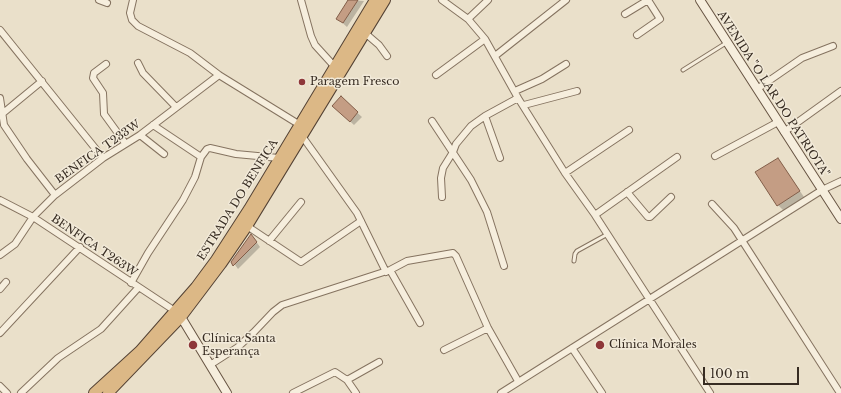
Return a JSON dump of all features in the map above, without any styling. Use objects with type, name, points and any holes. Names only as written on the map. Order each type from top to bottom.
[{"type":"highway","name":"ESTRADA DO BENFICA","points":[[108,393],[178,314],[216,260],[300,125],[374,0]]},
{"type":"highway","name":"ESTRADA DO BENFICA","points":[[94,393],[140,351],[206,285],[247,226],[385,0]]},
{"type":"main road","name":"AVENIDA \"O LAR DO PATRIOTA\"","points":[[700,0],[841,219]]},
{"type":"main road","points":[[178,314],[227,393]]},
{"type":"street","points":[[99,0],[107,3]]},
{"type":"street","points":[[132,0],[130,13],[132,20],[138,26],[190,53],[219,75],[300,125]]},
{"type":"street","points":[[301,0],[310,36],[315,45],[335,67]]},
{"type":"street","points":[[442,0],[468,19],[485,39],[515,90],[518,98],[524,105],[565,173],[595,215],[606,235],[710,393]]},
{"type":"street","points":[[468,19],[488,0]]},
{"type":"street","points":[[494,56],[566,0]]},
{"type":"street","points":[[625,14],[648,0],[660,19],[638,35]]},
{"type":"street","points":[[0,30],[103,158]]},
{"type":"street","points":[[365,33],[379,45],[387,56]]},
{"type":"street","points":[[436,76],[485,39]]},
{"type":"street","points":[[757,89],[802,58],[833,46]]},
{"type":"street","points":[[138,63],[143,73],[176,107]]},
{"type":"street","points":[[106,64],[94,73],[93,78],[103,93],[104,114],[125,143]]},
{"type":"street","points":[[515,90],[542,79],[566,64]]},
{"type":"street","name":"BENFICA T233W","points":[[0,255],[15,244],[33,217],[55,195],[103,158],[154,125],[219,75]]},
{"type":"street","points":[[2,114],[42,81]]},
{"type":"street","points":[[524,105],[577,91]]},
{"type":"street","points":[[784,132],[841,91]]},
{"type":"street","points":[[0,98],[4,125],[27,159],[55,195]]},
{"type":"street","points":[[442,197],[441,178],[443,168],[456,144],[471,126],[518,98]]},
{"type":"street","points":[[486,116],[500,158]]},
{"type":"street","points":[[432,121],[470,180],[487,212],[504,266]]},
{"type":"street","points":[[715,156],[778,122]]},
{"type":"street","points":[[154,125],[201,156]]},
{"type":"street","points":[[565,173],[629,130]]},
{"type":"street","points":[[140,135],[164,154]]},
{"type":"street","points":[[302,136],[361,221],[388,271],[420,323]]},
{"type":"street","points":[[131,283],[183,200],[195,177],[201,156],[207,149],[210,148],[236,154],[279,158]]},
{"type":"street","points":[[595,215],[677,157]]},
{"type":"street","points":[[501,393],[822,190],[841,181]]},
{"type":"street","points":[[627,192],[648,217],[650,217],[671,197]]},
{"type":"street","name":"BENFICA T263W","points":[[0,200],[33,217],[80,247],[178,314]]},
{"type":"street","points":[[269,241],[301,202]]},
{"type":"street","points":[[712,204],[734,228],[840,393]]},
{"type":"street","points":[[247,226],[301,262],[361,221]]},
{"type":"street","points":[[0,333],[80,247]]},
{"type":"street","points":[[210,365],[238,347],[282,305],[388,271],[408,261],[453,253],[456,256],[488,328],[518,381]]},
{"type":"street","points":[[0,289],[6,282]]},
{"type":"street","points":[[21,393],[58,358],[101,329],[138,288]]},
{"type":"street","points":[[444,350],[488,328]]},
{"type":"street","points":[[572,348],[602,393]]},
{"type":"street","points":[[347,380],[379,362]]},
{"type":"street","points":[[294,393],[335,372],[347,380],[356,393]]},
{"type":"street","points":[[0,386],[6,393]]},
{"type":"lane","points":[[684,70],[727,42]]},
{"type":"lane","points":[[574,261],[577,251],[606,235]]},
{"type":"building","points":[[348,0],[358,0],[343,23],[336,19]]},
{"type":"building","points":[[341,96],[358,112],[350,122],[332,106]]},
{"type":"building","points":[[778,158],[800,191],[777,206],[755,172]]},
{"type":"building","points":[[251,234],[257,242],[233,266],[231,262]]},
{"type":"place","name":"Paragem Fresco","points":[[302,82]]},
{"type":"place","name":"Clínica Santa Esperança","points":[[193,345]]},
{"type":"place","name":"Clínica Morales","points":[[600,345]]}]
